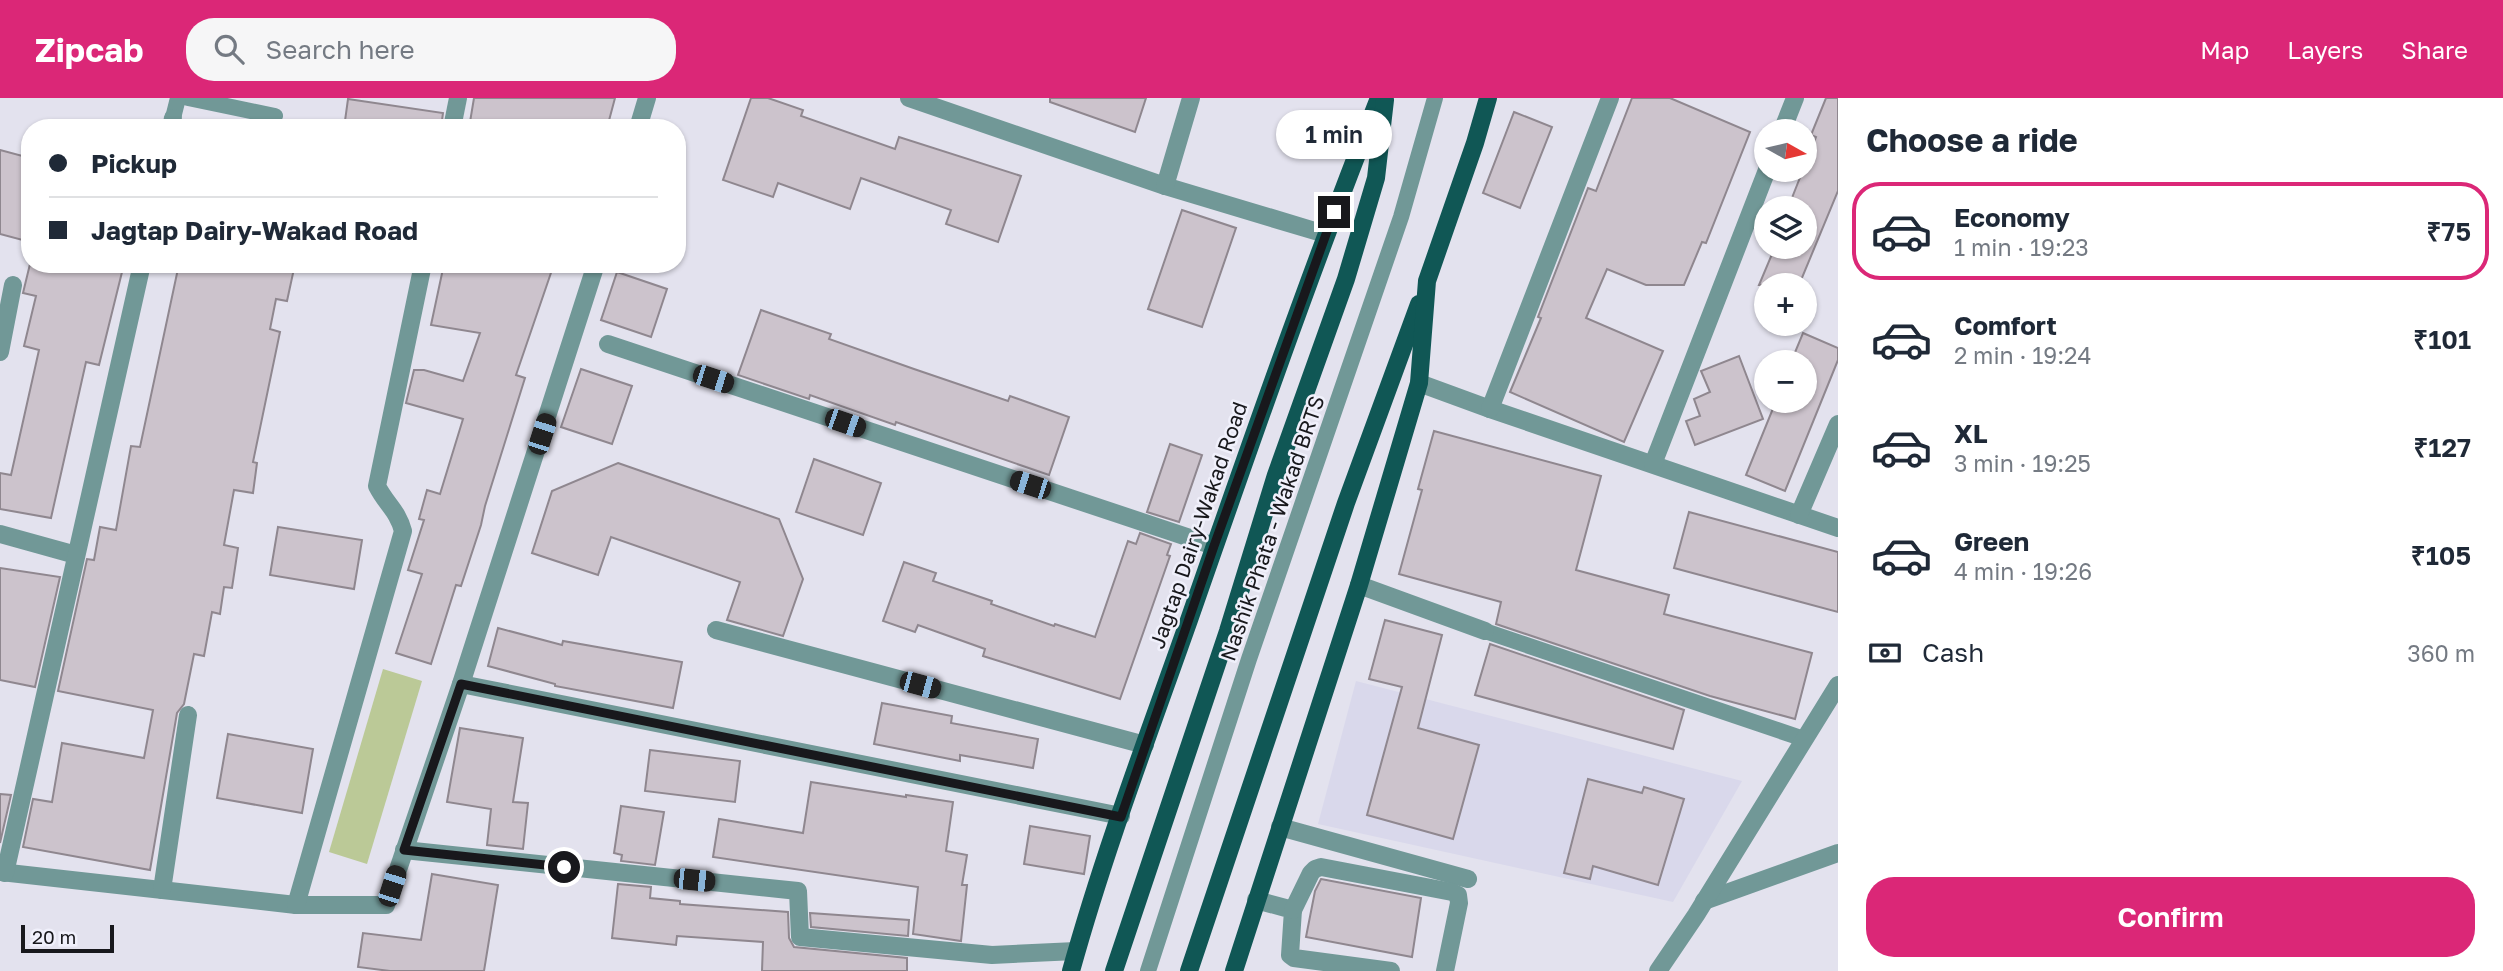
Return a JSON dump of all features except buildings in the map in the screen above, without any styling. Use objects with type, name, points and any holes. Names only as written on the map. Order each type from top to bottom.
[{"type":"main road","name":"Jagtap Dairy-Wakad Road","points":[[1071,971],[1214,546],[1325,234],[1379,98]]},
{"type":"main road","points":[[1114,971],[1228,631],[1276,475],[1346,279],[1376,178],[1385,98]]},
{"type":"main road","points":[[1189,971],[1346,503],[1427,281],[1488,98]]},
{"type":"main road","points":[[1234,971],[1359,585],[1419,383],[1427,281]]},
{"type":"street","points":[[454,119],[458,98]]},
{"type":"street","points":[[641,119],[647,98]]},
{"type":"street","points":[[909,98],[1166,186],[1325,234]]},
{"type":"street","points":[[1166,186],[1191,98]]},
{"type":"street","points":[[1490,409],[1610,98]]},
{"type":"street","points":[[1787,119],[1795,98]]},
{"type":"street","points":[[1653,464],[1762,182]]},
{"type":"street","points":[[140,273],[3,872],[296,905],[386,905],[461,684],[593,273]]},
{"type":"street","points":[[296,905],[403,531],[399,515],[384,501],[377,485],[421,273]]},
{"type":"street","points":[[0,352],[13,285]]},
{"type":"street","points":[[608,344],[1214,546]]},
{"type":"street","points":[[1419,383],[1838,528]]},
{"type":"street","points":[[1799,515],[1838,424]]},
{"type":"street","points":[[0,534],[76,555]]},
{"type":"street","points":[[1359,585],[1485,631]]},
{"type":"street","points":[[716,630],[1145,745]]},
{"type":"street","points":[[461,684],[1121,817]]},
{"type":"street","points":[[1658,971],[1838,685]]},
{"type":"street","points":[[162,890],[188,715]]},
{"type":"street","points":[[1280,827],[1468,879]]},
{"type":"street","points":[[404,850],[798,891],[800,937],[1004,963],[1076,951]]},
{"type":"street","points":[[1704,901],[1838,853]]},
{"type":"street","points":[[1391,971],[1294,958],[1290,955],[1293,910],[1315,869],[1321,867],[1458,895],[1459,903],[1445,971]]},
{"type":"street","points":[[1256,900],[1293,910]]},
{"type":"lane","points":[[173,119],[178,98]]},
{"type":"lane","points":[[188,98],[275,116]]},
{"type":"lane","name":"Nashik Phata - Wakad BRTS","points":[[1148,971],[1249,659],[1401,217],[1436,98]]},
{"type":"lane","points":[[1485,631],[1804,739]]},
{"type":"shaded area","points":[[1356,681],[1742,781],[1673,902],[1318,824]]},
{"type":"green space","points":[[383,669],[422,681],[367,864],[329,852]]},
{"type":"route","points":[[564,867],[404,850],[461,684],[1121,817],[1214,546],[1334,212]]}]
